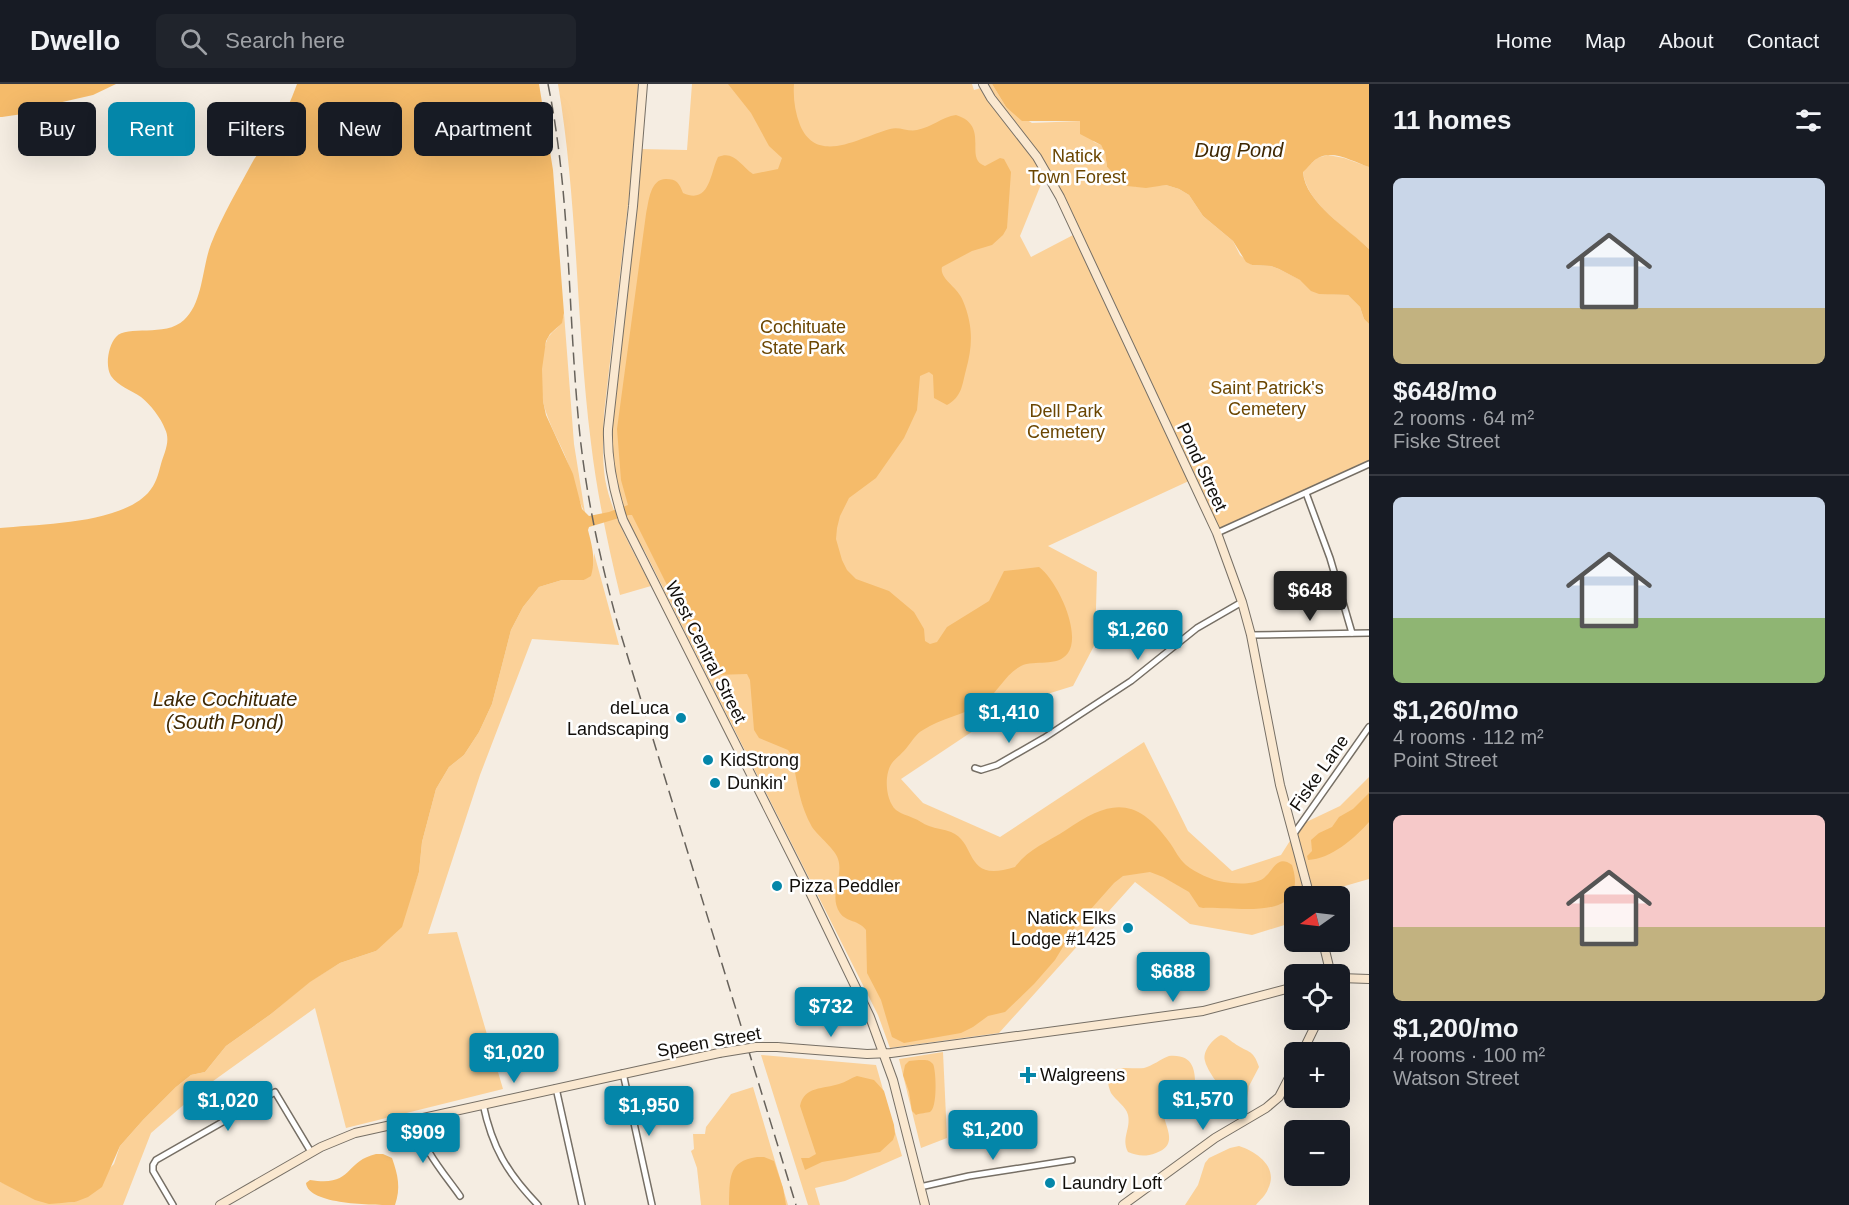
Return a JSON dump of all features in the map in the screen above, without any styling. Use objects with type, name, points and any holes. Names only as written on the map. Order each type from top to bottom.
[{"type":"street","name":"West Central Street","points":[[643,84],[633,206],[608,429],[609,465],[619,507],[623,520],[865,1005],[885,1053],[925,1205]]},
{"type":"street","name":"Pond Street","points":[[983,84],[991,99],[1036,157],[1060,197],[1217,533],[1251,635],[1280,785],[1307,886]]},
{"type":"street","points":[[1217,533],[1369,464]]},
{"type":"street","points":[[1306,493],[1332,564],[1352,633]]},
{"type":"street","points":[[975,768],[981,770],[997,765],[1044,738],[1131,681],[1197,628],[1242,603]]},
{"type":"street","points":[[1251,635],[1369,633]]},
{"type":"street","name":"Fiske Lane","points":[[1293,835],[1369,727]]},
{"type":"street","points":[[1350,978],[1369,979]]},
{"type":"street","name":"Speen Street","points":[[220,1205],[311,1152],[355,1133],[719,1053],[756,1047],[777,1047],[885,1053],[1203,1011],[1284,990]]},
{"type":"street","points":[[623,1073],[652,1205]]},
{"type":"street","points":[[1123,1205],[1215,1138],[1266,1108],[1279,1097],[1284,1087]]},
{"type":"street","points":[[556,1088],[582,1205]]},
{"type":"street","points":[[173,1205],[153,1171],[156,1160],[275,1092],[311,1152]]},
{"type":"street","points":[[483,1104],[492,1139],[501,1159],[516,1182],[538,1205]]},
{"type":"street","points":[[416,1118],[418,1130],[426,1147],[460,1196]]},
{"type":"street","points":[[920,1187],[969,1176],[1072,1160]]},
{"type":"green space","points":[[558,84],[638,84],[633,161],[604,414],[603,455],[605,479],[613,507],[651,586],[620,595],[603,519],[591,443],[565,129]]},
{"type":"green space","name":"Cochituate State Park","points":[[692,84],[972,84],[974,90],[984,87],[983,84],[992,84],[1006,107],[1032,123],[1080,121],[1094,142],[1101,145],[1105,152],[1107,167],[1136,187],[1166,185],[1189,195],[1203,216],[1233,241],[1240,255],[1252,265],[1279,269],[1328,294],[1348,295],[1360,307],[1364,319],[1369,324],[1369,464],[1217,533],[1191,480],[1048,546],[1097,572],[1095,644],[1073,686],[1012,705],[901,779],[923,803],[1000,837],[1144,742],[1188,831],[1232,871],[1281,855],[1300,825],[1340,806],[1369,777],[1369,879],[1345,886],[1284,886],[1284,925],[1252,935],[1190,924],[1135,882],[999,1033],[890,1048],[878,1015],[645,552],[620,511],[607,444],[639,149],[687,150]],"holes":[[[1046,172],[1077,233],[1031,257],[1020,236]]]},
{"type":"green space","points":[[1328,155],[1369,167],[1369,249],[1319,204],[1306,183],[1303,171],[1317,158]]},
{"type":"green space","points":[[564,313],[574,444],[585,513],[567,459],[544,407],[541,389],[542,360],[546,343],[563,319]]},
{"type":"green space","points":[[594,553],[619,645],[532,639],[480,775],[428,934],[457,932],[503,1089],[346,1128],[315,1008],[202,1089],[151,1133],[123,1205],[0,1205],[0,1182],[42,1200],[75,1202],[114,1164],[120,1146],[176,1087],[191,1075],[205,1072],[226,1046],[271,1014],[309,982],[340,963],[376,951],[407,908],[419,872],[422,842],[436,789],[449,767],[464,755],[479,732],[492,704],[511,630],[523,607],[539,587],[562,580],[584,580],[593,566]]},
{"type":"green space","points":[[1221,1035],[1252,1054],[1257,1061],[1259,1067],[1249,1086],[1246,1105],[1240,1104],[1228,1095],[1207,1067],[1205,1053],[1215,1039]]},
{"type":"green space","points":[[943,1052],[947,1138],[921,1148],[899,1059]]},
{"type":"green space","points":[[761,1055],[876,1065],[902,1156],[845,1181],[815,1188],[820,1205],[808,1205]]},
{"type":"green space","points":[[1169,1056],[1188,1060],[1194,1069],[1195,1090],[1189,1097],[1164,1103],[1164,1117],[1169,1138],[1164,1149],[1145,1155],[1128,1152],[1125,1142],[1128,1115],[1110,1091],[1108,1080],[1110,1074],[1122,1068],[1144,1068]]},
{"type":"green space","points":[[753,1087],[788,1205],[701,1205],[697,1168],[691,1151],[694,1149],[693,1134],[705,1134],[706,1127],[731,1094]]},
{"type":"green space","points":[[1239,1146],[1259,1156],[1271,1174],[1267,1191],[1256,1205],[1185,1205],[1198,1185],[1205,1163],[1209,1158]]},
{"type":"water","points":[[0,84],[116,84],[93,95],[62,102],[18,102],[18,114],[0,117]]},
{"type":"water","name":"Lake Cochituate (South Pond)","points":[[297,84],[539,84],[542,102],[414,102],[414,156],[551,156],[564,313],[562,323],[546,341],[542,369],[543,401],[546,415],[573,474],[582,509],[589,516],[628,505],[621,480],[617,429],[646,214],[653,187],[661,180],[670,179],[677,182],[683,193],[692,196],[699,195],[708,186],[718,157],[728,155],[733,157],[753,174],[778,169],[782,158],[769,146],[751,113],[728,84],[794,84],[795,105],[800,125],[808,137],[817,144],[828,146],[853,142],[893,128],[917,130],[956,115],[966,120],[975,134],[976,157],[979,162],[985,166],[1000,158],[1004,159],[1011,172],[1007,228],[1003,235],[992,245],[972,251],[942,267],[943,275],[961,296],[970,327],[970,352],[962,386],[956,398],[947,405],[934,398],[933,375],[929,372],[920,376],[917,410],[904,438],[876,478],[849,498],[840,516],[836,539],[847,570],[856,579],[889,591],[914,612],[924,629],[925,641],[930,644],[937,642],[947,627],[989,601],[1004,571],[1039,567],[1053,583],[1066,607],[1070,620],[1072,644],[1063,658],[1052,662],[1021,666],[1010,674],[982,704],[937,722],[918,733],[889,768],[887,787],[892,806],[900,813],[929,826],[951,832],[965,844],[979,866],[987,870],[998,871],[1015,867],[1032,851],[1096,812],[1122,807],[1134,810],[1146,817],[1158,828],[1186,865],[1214,880],[1234,883],[1256,882],[1264,878],[1279,862],[1287,862],[1292,865],[1295,884],[1294,886],[1284,886],[1284,901],[1266,908],[1203,908],[1199,907],[1189,892],[1163,877],[1150,872],[1123,876],[1075,927],[1055,960],[1005,1012],[988,1016],[961,1033],[904,1043],[892,1037],[881,1000],[867,973],[866,930],[860,924],[843,916],[837,906],[835,900],[839,872],[838,859],[834,851],[812,827],[804,810],[792,756],[788,750],[759,738],[754,730],[750,680],[747,674],[715,675],[708,667],[632,515],[629,515],[589,527],[593,558],[591,576],[584,580],[562,580],[539,587],[523,607],[511,630],[492,704],[479,732],[464,755],[449,767],[436,789],[422,842],[419,872],[402,927],[376,951],[340,963],[310,982],[271,1014],[226,1046],[205,1072],[191,1075],[176,1087],[120,1146],[102,1187],[88,1197],[75,1202],[49,1204],[35,1200],[0,1182],[0,528],[99,517],[135,503],[151,490],[165,451],[167,433],[161,420],[148,403],[117,383],[111,376],[108,362],[111,345],[121,333],[167,328],[184,320],[190,313],[199,295],[211,244],[230,203],[256,156],[306,156],[306,102],[289,102]]},
{"type":"water","name":"Dug Pond","points":[[992,84],[1369,84],[1369,167],[1344,157],[1330,155],[1316,159],[1303,172],[1311,194],[1319,205],[1369,249],[1369,324],[1364,319],[1360,307],[1348,295],[1319,294],[1311,291],[1300,280],[1279,269],[1246,262],[1233,241],[1203,216],[1189,195],[1179,189],[1166,185],[1146,188],[1127,186],[1107,167],[1101,145],[1080,134],[1080,121],[1022,121],[1006,107]]},
{"type":"water","points":[[1369,793],[1369,822],[1350,841],[1334,852],[1308,860],[1307,856],[1312,851],[1311,840],[1332,827],[1339,817],[1353,809]]},
{"type":"water","points":[[919,1060],[933,1064],[935,1096],[933,1109],[930,1112],[916,1115],[912,1111],[903,1075],[905,1065],[909,1061]]},
{"type":"water","points":[[857,1076],[874,1080],[884,1091],[894,1125],[893,1140],[880,1152],[822,1162],[805,1170],[801,1158],[809,1158],[816,1154],[800,1106],[802,1100],[815,1089],[842,1083]]},
{"type":"water","points":[[376,1154],[392,1158],[398,1182],[395,1205],[358,1204],[330,1200],[318,1196],[310,1190],[306,1183],[310,1180],[324,1181],[342,1177],[358,1162]]},
{"type":"water","points":[[757,1157],[774,1161],[786,1205],[729,1205],[730,1180],[735,1167],[747,1159]]},
{"type":"railway","points":[[548,84],[565,207],[581,442],[588,495],[599,547],[618,625],[796,1205]]},
{"type":"place","name":"deLuca Landscaping","points":[[681,718]]},
{"type":"place","name":"KidStrong","points":[[708,760]]},
{"type":"place","name":"Dunkin'","points":[[715,783]]},
{"type":"place","name":"Pizza Peddler","points":[[777,886]]},
{"type":"place","name":"Natick Elks Lodge #1425","points":[[1128,928]]},
{"type":"place","name":"Walgreens","points":[[1028,1075]]},
{"type":"place","name":"Laundry Loft","points":[[1050,1183]]},
{"type":"park label","name":"Natick Town Forest","points":[[1077,166]]},
{"type":"park label","name":"Saint Patrick's Cemetery","points":[[1267,398]]},
{"type":"park label","name":"Dell Park Cemetery","points":[[1066,421]]}]
